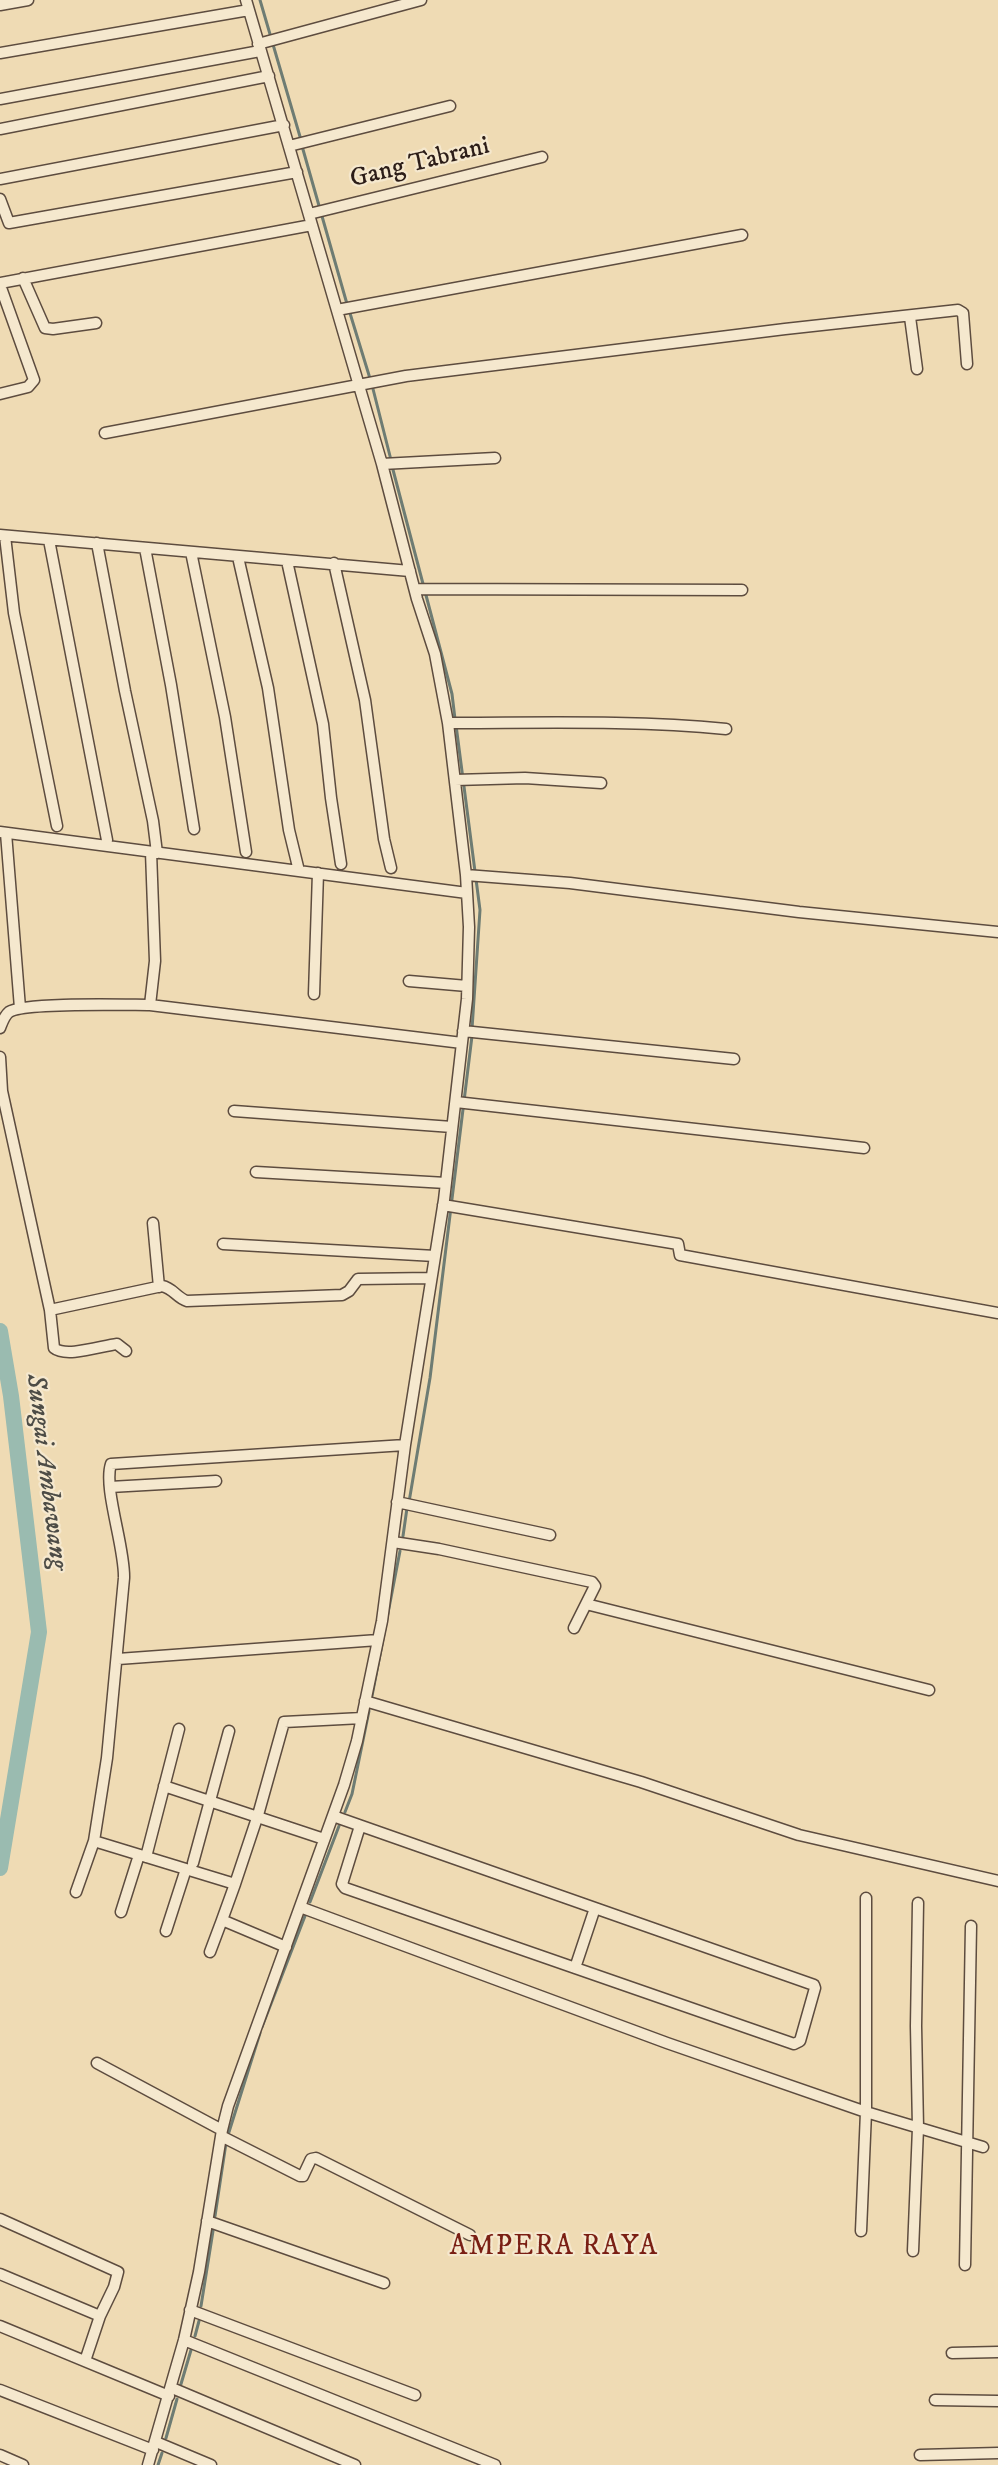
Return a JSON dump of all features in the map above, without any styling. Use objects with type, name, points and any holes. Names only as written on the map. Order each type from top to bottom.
[{"type":"street","points":[[0,5],[28,0]]},
{"type":"street","points":[[0,99],[260,46],[277,39],[421,0]]},
{"type":"street","points":[[0,53],[247,5],[284,125],[297,144],[297,172],[314,216],[365,382],[382,464],[435,654],[448,723],[466,875],[469,927],[467,986],[456,1102],[443,1205],[405,1445],[378,1640],[348,1773],[228,2106],[184,2340],[148,2465]]},
{"type":"street","points":[[0,129],[269,76]]},
{"type":"street","points":[[297,144],[450,106]]},
{"type":"street","points":[[0,179],[284,125]]},
{"type":"street","name":"Gang Tabrani","points":[[0,284],[314,216],[542,157]]},
{"type":"street","points":[[0,199],[9,223],[297,172]]},
{"type":"street","points":[[343,308],[588,265],[742,234]]},
{"type":"street","points":[[23,278],[45,328],[96,323]]},
{"type":"street","points":[[0,284],[34,380],[28,387],[0,394]]},
{"type":"street","points":[[105,434],[365,382],[785,328],[962,312],[967,364]]},
{"type":"street","points":[[910,317],[917,369]]},
{"type":"street","points":[[382,464],[441,459],[495,458]]},
{"type":"street","points":[[57,826],[14,613],[2,536],[410,571]]},
{"type":"street","points":[[49,540],[107,840]]},
{"type":"street","points":[[97,543],[153,821],[155,961],[150,1005]]},
{"type":"street","points":[[146,548],[194,829]]},
{"type":"street","points":[[191,552],[225,717],[246,852]]},
{"type":"street","points":[[238,557],[268,688],[289,830],[299,871]]},
{"type":"street","points":[[287,561],[323,724],[341,864]]},
{"type":"street","points":[[334,563],[365,700],[384,839],[391,868]]},
{"type":"street","points":[[415,589],[742,590]]},
{"type":"street","points":[[448,723],[577,721],[674,724],[726,729]]},
{"type":"street","points":[[455,780],[525,778],[601,783]]},
{"type":"street","points":[[20,1008],[3,833],[467,893]]},
{"type":"street","points":[[314,994],[318,873]]},
{"type":"street","points":[[466,875],[570,883],[799,912],[998,932]]},
{"type":"street","points":[[409,981],[467,986]]},
{"type":"street","points":[[0,1028],[6,1015],[20,1008],[99,1004],[150,1005],[462,1043]]},
{"type":"street","points":[[463,1031],[734,1059]]},
{"type":"street","points":[[0,1057],[2,1091],[50,1310],[54,1348],[57,1351],[76,1352],[117,1344],[126,1351]]},
{"type":"street","points":[[456,1102],[864,1148]]},
{"type":"street","points":[[234,1111],[452,1127]]},
{"type":"street","points":[[256,1172],[446,1183]]},
{"type":"street","points":[[443,1205],[678,1244],[680,1255],[998,1313]]},
{"type":"street","points":[[153,1223],[159,1287]]},
{"type":"street","points":[[223,1244],[435,1256]]},
{"type":"street","points":[[50,1310],[159,1287],[169,1288],[181,1299],[187,1301],[342,1295],[349,1291],[358,1279],[431,1278]]},
{"type":"street","points":[[76,1892],[95,1836],[107,1758],[118,1659],[124,1563],[110,1487],[111,1464],[405,1445]]},
{"type":"street","points":[[110,1487],[216,1482]]},
{"type":"street","points":[[397,1502],[550,1535]]},
{"type":"street","points":[[393,1542],[450,1551],[591,1582],[596,1587],[574,1628]]},
{"type":"street","points":[[586,1604],[929,1690]]},
{"type":"street","points":[[118,1659],[378,1640]]},
{"type":"street","points":[[365,1701],[640,1782],[799,1835],[998,1881]]},
{"type":"street","points":[[210,1953],[258,1815],[284,1722],[362,1718]]},
{"type":"street","points":[[121,1912],[143,1856],[179,1729]]},
{"type":"street","points":[[166,1931],[211,1801],[230,1731]]},
{"type":"street","points":[[164,1786],[258,1815],[324,1839]]},
{"type":"street","points":[[333,1816],[814,1985],[800,2041],[794,2044],[345,1888],[342,1884],[360,1826]]},
{"type":"street","points":[[95,1836],[143,1856],[190,1866],[235,1884]]},
{"type":"street","points":[[861,2231],[866,2112],[866,1898]]},
{"type":"street","points":[[913,2251],[918,2128],[916,2026],[918,1904]]},
{"type":"street","points":[[300,1907],[667,2043],[866,2112],[983,2147]]},
{"type":"street","points":[[575,1968],[595,1908]]},
{"type":"street","points":[[222,1920],[286,1947]]},
{"type":"street","points":[[965,2265],[971,1926]]},
{"type":"street","points":[[97,2063],[300,2176],[303,2176],[311,2160],[316,2158],[470,2235]]},
{"type":"street","points":[[0,2219],[118,2272],[85,2361]]},
{"type":"street","points":[[207,2221],[384,2283]]},
{"type":"street","points":[[0,2274],[100,2316]]},
{"type":"street","points":[[190,2310],[415,2395]]},
{"type":"street","points":[[0,2326],[355,2465]]},
{"type":"street","points":[[184,2340],[495,2465]]},
{"type":"street","points":[[952,2353],[998,2352]]},
{"type":"street","points":[[0,2390],[211,2465]]},
{"type":"street","points":[[935,2400],[998,2401]]},
{"type":"street","points":[[920,2455],[998,2453]]},
{"type":"street","points":[[0,2455],[23,2465]]},
{"type":"waterway","points":[[260,0],[301,140]]},
{"type":"waterway","points":[[302,146],[347,304]]},
{"type":"waterway","points":[[349,310],[372,385],[391,460]]},
{"type":"waterway","points":[[392,466],[452,694],[455,719]]},
{"type":"waterway","points":[[456,725],[480,910],[472,1029]]},
{"type":"waterway","points":[[409,1502],[430,1378],[472,1036]]},
{"type":"waterway","name":"Sungai Ambawang","points":[[0,1331],[11,1396],[39,1632],[0,1868]]},
{"type":"waterway","points":[[403,1536],[407,1508]]},
{"type":"waterway","points":[[372,1696],[400,1551]]},
{"type":"waterway","points":[[345,1812],[352,1794],[369,1711]]},
{"type":"waterway","points":[[310,1902],[339,1826]]},
{"type":"waterway","points":[[262,2027],[305,1916]]},
{"type":"waterway","points":[[229,2132],[260,2033]]},
{"type":"waterway","points":[[215,2216],[226,2143]]},
{"type":"waterway","points":[[201,2306],[213,2231]]},
{"type":"waterway","points":[[195,2336],[199,2321]]},
{"type":"waterway","points":[[181,2384],[191,2350]]},
{"type":"waterway","points":[[166,2438],[177,2399]]},
{"type":"waterway","points":[[158,2465],[162,2453]]},
{"type":"district","name":"AMPERA RAYA","points":[[554,2248]]}]
